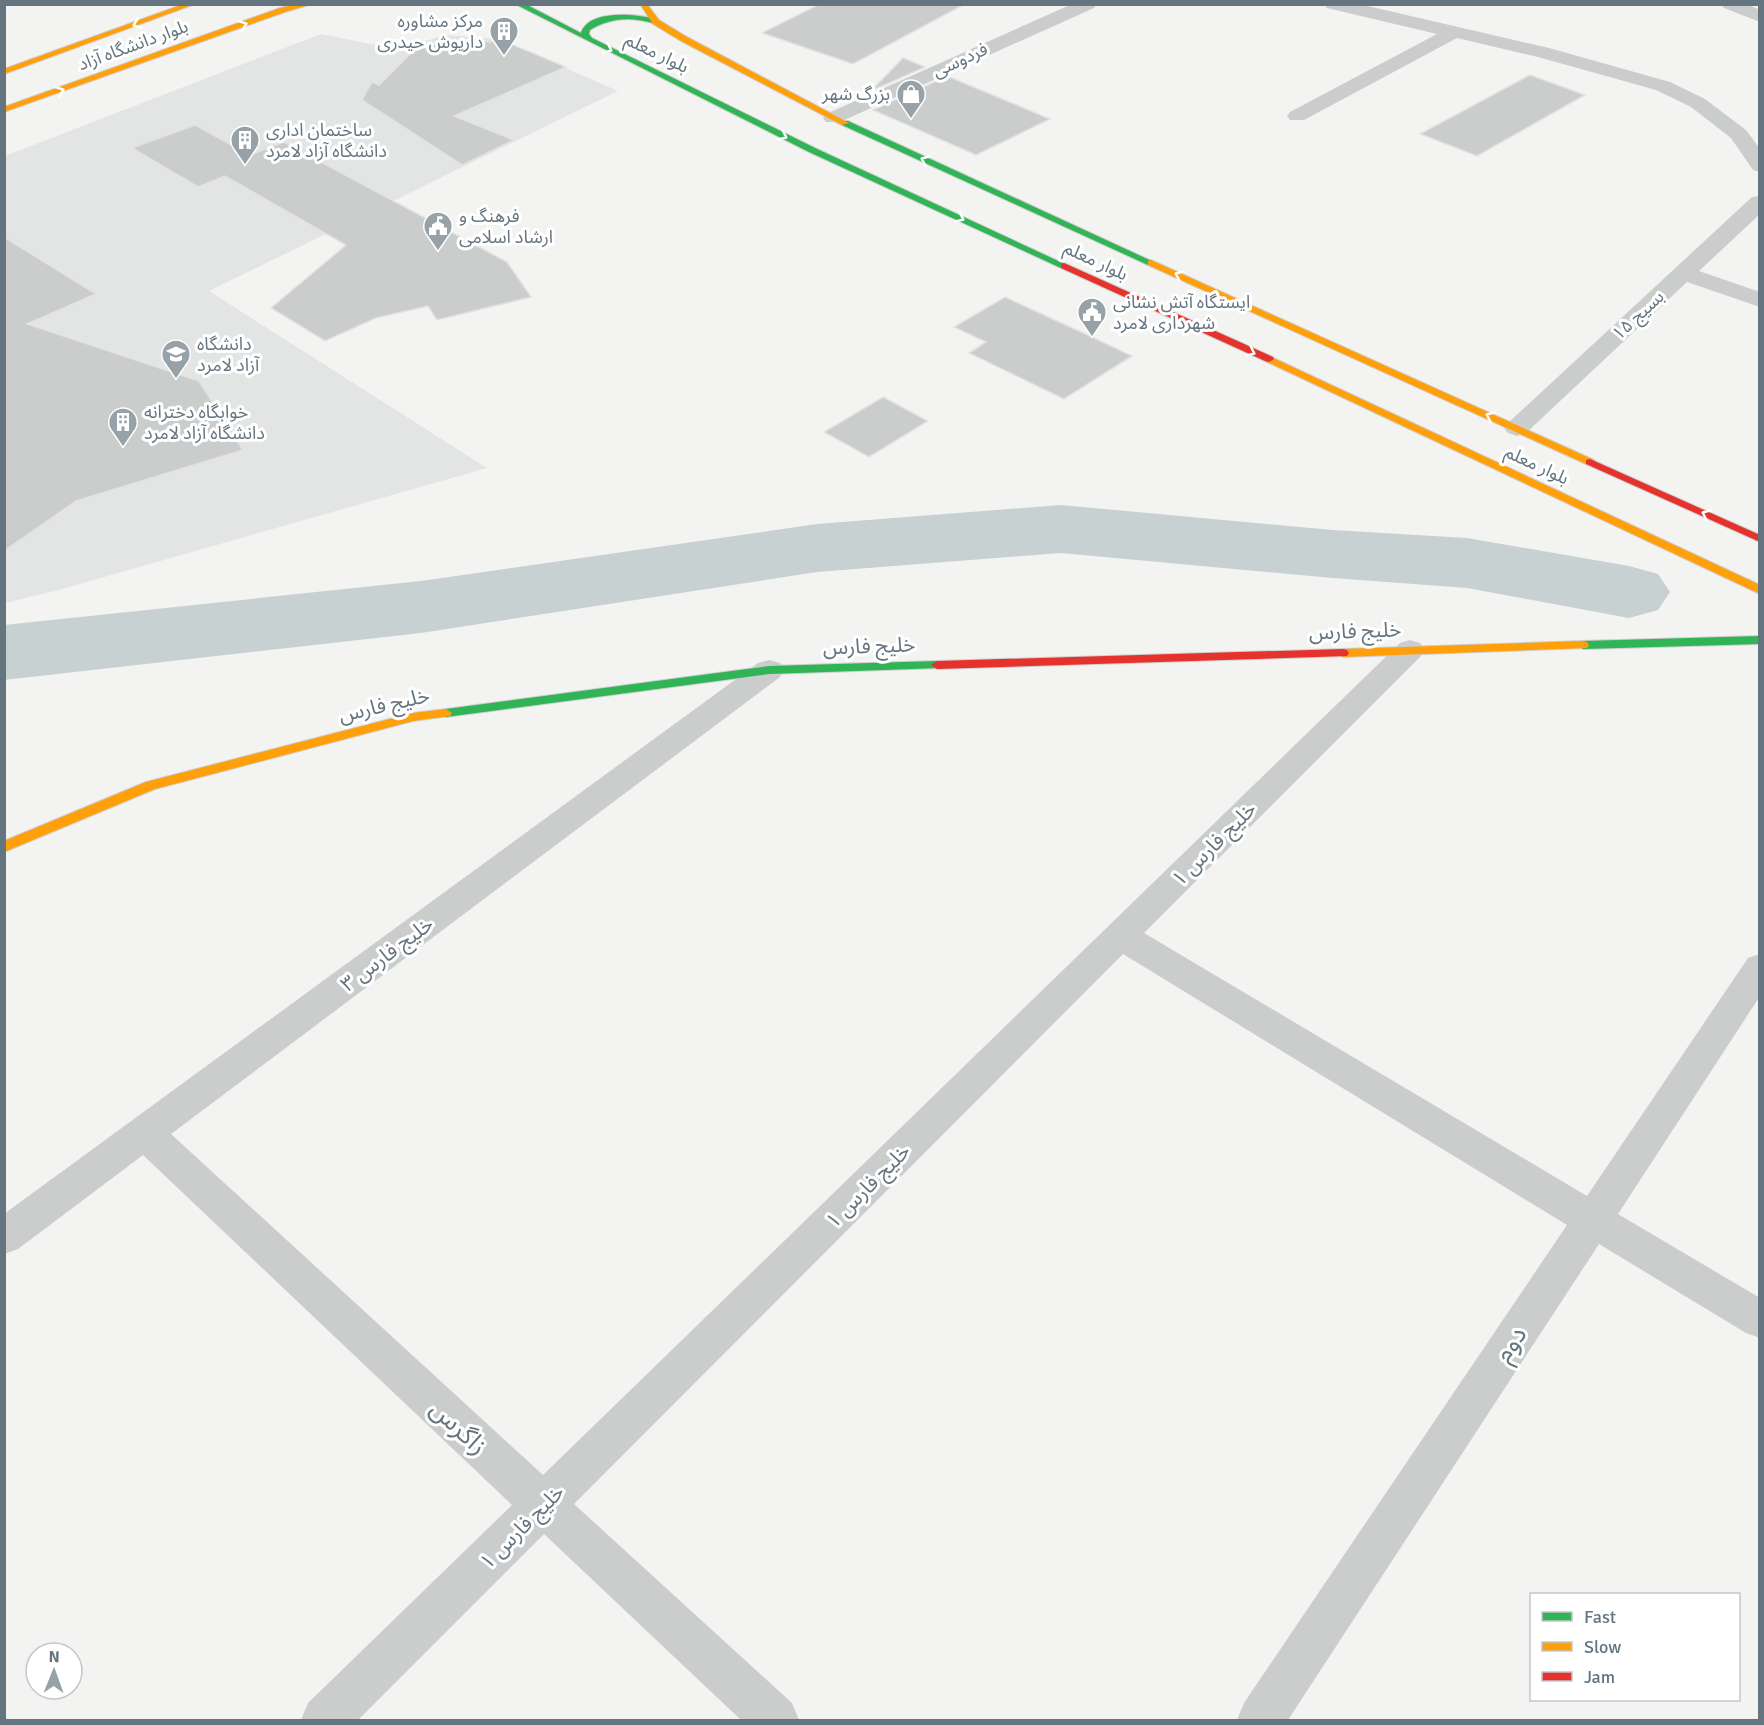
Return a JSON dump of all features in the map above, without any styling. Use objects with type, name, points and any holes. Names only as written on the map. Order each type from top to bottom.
[{"type":"street","name":"بلوار دانشگاه آزاد","points":[[4,72],[192,4]]},
{"type":"street","name":"بلوار دانشگاه آزاد","points":[[4,110],[283,10],[309,4]]},
{"type":"street","name":"بلوار معلم","points":[[518,4],[812,150],[1453,444],[1760,590]]},
{"type":"street","name":"بلوار معلم","points":[[643,4],[657,22],[833,118],[1760,538]]},
{"type":"street","name":"فردوسی","points":[[833,118],[1088,4]]},
{"type":"street","points":[[1333,4],[1542,52],[1663,86],[1698,103],[1738,134],[1760,166]]},
{"type":"street","points":[[1730,4],[1760,17]]},
{"type":"street","points":[[589,39],[585,34],[586,28],[607,18],[638,16],[657,22]]},
{"type":"street","points":[[1297,116],[1454,32]]},
{"type":"street","name":"بسیج ۱۵","points":[[1517,428],[1760,202]]},
{"type":"street","points":[[1683,273],[1760,300]]},
{"type":"street","name":"خلیج فارس","points":[[4,847],[151,785],[413,717],[769,670],[1760,640]]},
{"type":"street","name":"خلیج فارس ۱","points":[[325,1720],[1410,650]]},
{"type":"street","name":"خلیج فارس ۳","points":[[4,1237],[769,670]]},
{"type":"street","points":[[1121,936],[1760,1320]]},
{"type":"street","name":"دوم","points":[[1261,1720],[1760,967]]},
{"type":"street","name":"زاگرس","points":[[144,1133],[775,1720]]},
{"type":"shaded area","name":"دانشگاه آزاد لامرد","points":[[321,34],[401,50],[443,35],[499,39],[618,91],[209,291],[487,468],[62,589],[5,603],[5,156]]},
{"type":"building","points":[[820,4],[965,4],[853,64],[762,33]]},
{"type":"building","points":[[439,37],[490,42],[499,39],[566,67],[454,116],[514,140],[462,165],[362,100],[372,82],[379,85],[417,47],[428,48]]},
{"type":"building","points":[[903,58],[925,67],[871,91]]},
{"type":"building","points":[[1530,75],[1585,95],[1477,156],[1420,134]]},
{"type":"building","points":[[947,76],[1050,119],[976,155],[873,110]]},
{"type":"building","points":[[195,125],[250,155],[284,142],[507,262],[531,297],[437,320],[428,306],[376,318],[325,341],[271,308],[346,245],[225,176],[198,187],[132,148]]},
{"type":"building","name":"خوابگاه دخترانه دانشگاه آزاد لامرد","points":[[4,237],[96,294],[27,324],[199,381],[243,450],[76,501],[4,551]]},
{"type":"building","points":[[1005,297],[1132,356],[1064,399],[969,353],[986,342],[954,327]]},
{"type":"building","points":[[883,397],[928,421],[869,457],[824,432]]},
{"type":"waterway","points":[[4,653],[421,607],[817,548],[1061,529],[1333,554],[1467,563],[1629,592]]},
{"type":"traffic: fast","points":[[518,4],[812,150],[1064,266]]},
{"type":"traffic: fast","points":[[589,39],[585,34],[586,29],[603,20],[629,16],[656,22]]},
{"type":"traffic: fast","points":[[845,123],[1151,263]]},
{"type":"traffic: fast","points":[[1583,645],[1760,640]]},
{"type":"traffic: fast","points":[[446,713],[769,670],[937,665]]},
{"type":"traffic: slow","points":[[4,72],[192,4]]},
{"type":"traffic: slow","points":[[4,110],[283,10],[309,4]]},
{"type":"traffic: slow","points":[[643,4],[656,22],[684,39],[845,123]]},
{"type":"traffic: slow","points":[[1151,263],[1590,462]]},
{"type":"traffic: slow","points":[[1269,359],[1760,590]]},
{"type":"traffic: slow","points":[[1343,653],[1583,645]]},
{"type":"traffic: slow","points":[[4,847],[151,785],[413,717],[446,713]]},
{"type":"traffic: jam","points":[[1064,266],[1269,359]]},
{"type":"traffic: jam","points":[[1590,462],[1760,539]]},
{"type":"traffic: jam","points":[[937,665],[1343,653]]},
{"type":"place","name":"مرکز مشاوره داریوش حیدری","points":[[504,56]]},
{"type":"place","name":"بزرگ شهر","points":[[911,120]]},
{"type":"place","name":"ساختمان اداری دانشگاه آزاد لامرد","points":[[245,166]]},
{"type":"place","name":"فرهنگ و ارشاد اسلامی","points":[[438,252]]},
{"type":"place","name":"ایستگاه آتش نشانی شهرداری لامرد","points":[[1092,338]]},
{"type":"place","name":"دانشگاه آزاد لامرد","points":[[176,380]]},
{"type":"place","name":"خوابگاه دخترانه دانشگاه آزاد لامرد","points":[[123,448]]}]
